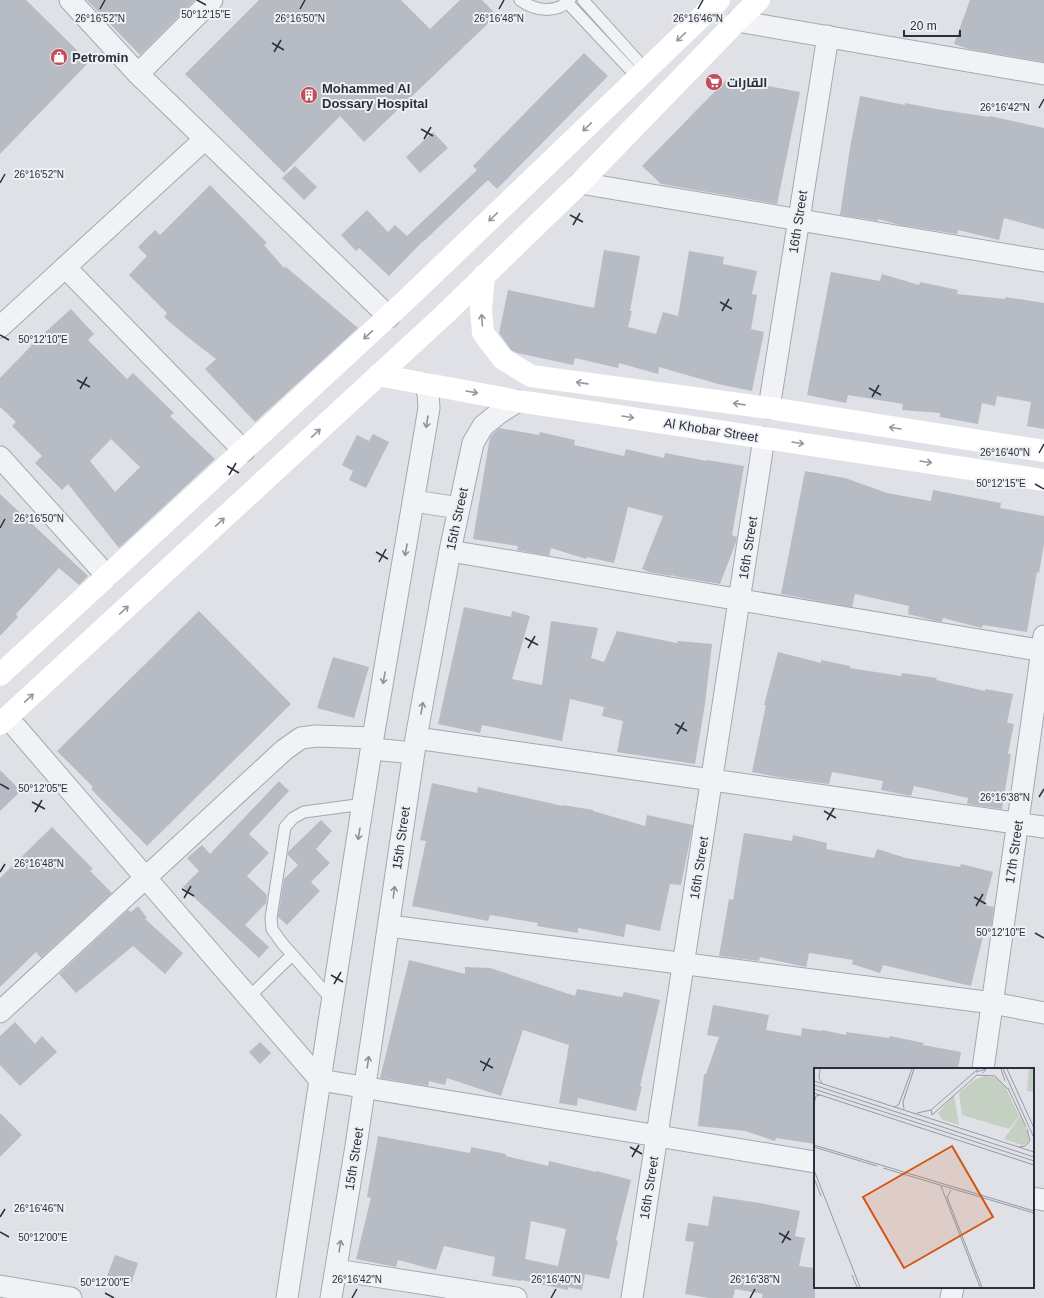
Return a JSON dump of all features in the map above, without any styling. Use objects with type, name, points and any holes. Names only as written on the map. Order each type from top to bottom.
[{"type":"street","points":[[70,0],[138,74],[389,316]]},
{"type":"street","points":[[138,74],[212,0]]},
{"type":"street","points":[[0,675],[389,316],[719,0]]},
{"type":"street","points":[[759,0],[580,183],[484,276],[378,376],[4,721],[145,878],[320,1080],[814,1162]]},
{"type":"street","points":[[737,21],[1044,74]]},
{"type":"street","name":"16th Street","points":[[769,408],[828,36]]},
{"type":"street","points":[[0,327],[205,139]]},
{"type":"street","points":[[580,183],[1044,261]]},
{"type":"street","points":[[65,267],[244,450]]},
{"type":"street","points":[[484,276],[481,310],[483,333],[503,359],[530,376],[769,408],[1044,451]]},
{"type":"street","name":"Al Khobar Street","points":[[378,376],[518,401],[1044,480]]},
{"type":"street","points":[[287,1298],[332,1000],[429,408],[428,394],[424,384]]},
{"type":"street","points":[[603,414],[607,386]]},
{"type":"street","name":"15th Street","points":[[331,1298],[365,1088],[415,746],[450,551],[473,443],[483,426],[499,413],[518,401]]},
{"type":"street","name":"16th Street","points":[[632,1298],[764,438]]},
{"type":"street","points":[[0,457],[107,576]]},
{"type":"street","points":[[414,501],[459,508]]},
{"type":"street","points":[[450,551],[740,600],[1043,646]]},
{"type":"street","name":"17th Street","points":[[983,1068],[1043,646]]},
{"type":"street","points":[[0,1012],[284,750],[301,738],[316,736],[373,744],[415,746],[712,780],[1018,822],[1044,827]]},
{"type":"street","points":[[389,926],[993,1003],[1044,1013]]},
{"type":"street","points":[[1034,1198],[1044,1200]]},
{"type":"street","points":[[336,1270],[516,1298]]},
{"type":"street","points":[[0,1286],[71,1298]]},
{"type":"street","points":[[952,1298],[953,1288]]},
{"type":"lane","points":[[520,0],[531,7],[541,10],[551,9],[567,1],[642,74]]},
{"type":"lane","points":[[583,0],[642,74]]},
{"type":"lane","points":[[332,1000],[292,955],[272,929],[271,918],[285,827],[292,818],[304,812],[364,804]]},
{"type":"lane","points":[[248,998],[292,955]]},
{"type":"building","points":[[0,0],[26,0],[89,62],[0,154]]},
{"type":"building","points":[[87,0],[195,0],[140,55]]},
{"type":"building","name":"Mohammed Al Dossary Hospital","points":[[259,0],[401,0],[430,29],[460,0],[482,0],[497,15],[364,142],[340,116],[284,173],[185,74]]},
{"type":"building","points":[[970,0],[1044,0],[1044,62],[969,49],[954,44]]},
{"type":"building","points":[[584,53],[608,76],[497,189],[488,180],[423,241],[389,276],[359,248],[356,251],[341,235],[367,210],[388,232],[395,225],[407,236],[477,170],[473,166]]},
{"type":"building","points":[[726,80],[762,88],[763,85],[800,92],[777,204],[661,184],[642,166]]},
{"type":"building","points":[[860,96],[905,105],[905,103],[936,109],[990,116],[1044,128],[1044,229],[1004,218],[999,240],[958,230],[957,234],[900,225],[878,219],[878,221],[840,215],[850,148]]},
{"type":"building","points":[[433,132],[448,148],[420,173],[406,157]]},
{"type":"building","points":[[295,166],[317,187],[304,200],[282,178]]},
{"type":"building","points":[[210,185],[267,243],[264,245],[284,268],[286,267],[358,328],[255,422],[205,369],[216,359],[164,317],[167,313],[129,275],[147,256],[138,247],[155,230],[160,235]]},
{"type":"building","points":[[604,250],[640,256],[630,311],[632,311],[628,327],[656,334],[663,312],[678,316],[689,251],[724,257],[723,264],[757,271],[752,294],[757,295],[751,329],[764,332],[752,391],[718,384],[659,367],[658,374],[619,363],[618,368],[575,358],[573,365],[517,353],[511,350],[499,333],[508,290],[594,308]]},
{"type":"building","points":[[831,272],[880,281],[882,274],[919,285],[920,282],[958,290],[957,294],[1005,299],[1006,297],[1044,303],[1044,429],[1027,426],[1031,402],[997,396],[995,406],[982,403],[978,424],[940,417],[940,413],[902,410],[903,404],[848,395],[846,403],[807,395]]},
{"type":"building","points":[[71,309],[94,334],[88,340],[127,379],[133,373],[174,413],[170,416],[215,459],[119,548],[68,484],[62,490],[35,463],[42,456],[12,426],[16,422],[0,407],[0,378],[30,346]],"holes":[[[111,439],[140,467],[115,492],[90,461]]]},
{"type":"building","points":[[499,428],[539,435],[540,432],[575,440],[574,445],[624,456],[626,449],[664,458],[665,453],[744,466],[732,535],[737,537],[736,542],[720,584],[649,572],[642,569],[663,516],[628,507],[614,563],[587,557],[586,559],[551,548],[549,556],[517,550],[518,546],[473,539],[490,437]]},
{"type":"building","points":[[373,434],[389,442],[366,488],[349,480],[353,471],[342,465],[357,435],[369,441]]},
{"type":"building","points":[[805,471],[845,478],[887,493],[931,501],[933,490],[1001,503],[1000,508],[1044,516],[1044,544],[1039,573],[1037,572],[1027,632],[983,625],[982,628],[943,618],[942,622],[936,621],[908,614],[909,606],[855,594],[852,607],[781,594]]},
{"type":"building","points":[[0,494],[88,576],[79,585],[59,568],[16,614],[18,617],[0,636]]},
{"type":"building","points":[[464,607],[511,617],[512,611],[530,616],[512,679],[542,685],[551,621],[598,628],[591,658],[604,662],[617,631],[677,643],[678,641],[712,644],[705,704],[695,764],[617,752],[623,721],[602,716],[604,707],[570,699],[562,741],[482,725],[480,733],[438,724]]},
{"type":"building","points":[[199,611],[291,704],[147,846],[91,789],[93,787],[57,751]]},
{"type":"building","points":[[778,652],[821,663],[821,660],[850,666],[850,668],[901,676],[902,673],[937,678],[936,680],[985,691],[985,689],[1013,694],[1007,723],[1014,724],[1008,754],[1011,754],[1002,809],[967,804],[968,798],[914,786],[911,796],[881,790],[883,781],[832,772],[829,784],[752,772],[766,705],[764,705]]},
{"type":"building","points":[[333,657],[369,667],[354,718],[317,708]]},
{"type":"building","points":[[0,770],[21,791],[0,811]]},
{"type":"building","points":[[279,781],[289,791],[249,834],[269,853],[247,876],[267,895],[266,905],[265,904],[245,925],[269,947],[259,958],[183,887],[199,871],[187,858],[202,845],[210,854]]},
{"type":"building","points":[[432,783],[477,793],[478,787],[563,806],[593,810],[645,826],[647,815],[693,825],[681,885],[670,884],[660,931],[626,924],[624,937],[578,928],[578,933],[537,926],[538,923],[490,915],[488,921],[412,906],[426,841],[420,840]]},
{"type":"building","points":[[321,820],[332,831],[316,849],[330,863],[311,882],[320,891],[287,925],[278,917],[284,879],[298,865],[288,855],[288,852]]},
{"type":"building","points":[[52,827],[93,869],[90,871],[112,893],[41,958],[36,952],[0,987],[0,878]]},
{"type":"building","points":[[744,833],[792,841],[793,835],[827,843],[826,849],[874,858],[877,849],[906,858],[960,867],[961,864],[993,872],[984,905],[994,907],[991,929],[989,934],[984,932],[971,986],[883,965],[880,973],[852,964],[853,960],[809,953],[806,967],[760,957],[759,961],[719,956],[729,899],[733,900]]},
{"type":"building","points":[[138,906],[147,918],[145,919],[183,953],[165,974],[133,946],[76,993],[59,974],[128,910],[131,912]]},
{"type":"building","points":[[409,960],[465,974],[465,967],[490,968],[575,996],[577,989],[622,997],[624,992],[660,1000],[640,1086],[642,1086],[636,1111],[578,1098],[577,1106],[559,1103],[569,1045],[523,1030],[501,1096],[447,1078],[445,1085],[429,1081],[428,1086],[380,1078]]},
{"type":"building","points":[[713,1005],[769,1015],[766,1030],[801,1036],[802,1028],[846,1035],[846,1032],[889,1038],[890,1036],[924,1043],[923,1045],[961,1052],[958,1068],[814,1068],[814,1144],[776,1138],[775,1141],[745,1131],[698,1126],[704,1074],[706,1074],[719,1037],[707,1035]]},
{"type":"building","points":[[15,1022],[35,1044],[42,1036],[57,1052],[20,1086],[0,1065],[0,1036]]},
{"type":"building","points":[[260,1042],[271,1053],[260,1064],[249,1052]]},
{"type":"building","points":[[0,1113],[22,1135],[0,1157]]},
{"type":"building","points":[[378,1136],[470,1153],[471,1147],[506,1154],[506,1156],[548,1166],[549,1161],[631,1180],[616,1240],[618,1241],[609,1279],[585,1274],[582,1290],[568,1287],[568,1290],[521,1280],[492,1276],[495,1257],[444,1246],[436,1270],[398,1260],[396,1267],[356,1259],[371,1198],[367,1197]],"holes":[[[531,1221],[566,1229],[558,1266],[525,1259]]]},
{"type":"building","points":[[713,1196],[800,1211],[795,1236],[805,1238],[799,1266],[814,1268],[815,1298],[762,1298],[763,1294],[735,1289],[733,1298],[709,1298],[685,1294],[694,1242],[685,1241],[688,1223],[708,1226]]},
{"type":"building","points":[[115,1255],[138,1263],[130,1287],[106,1279]]},
{"type":"place","name":"Petromin","points":[[59,57]]},
{"type":"place","name":"القارات","points":[[714,82]]},
{"type":"place","name":"Mohammed Al Dossary Hospital","points":[[309,95]]}]
